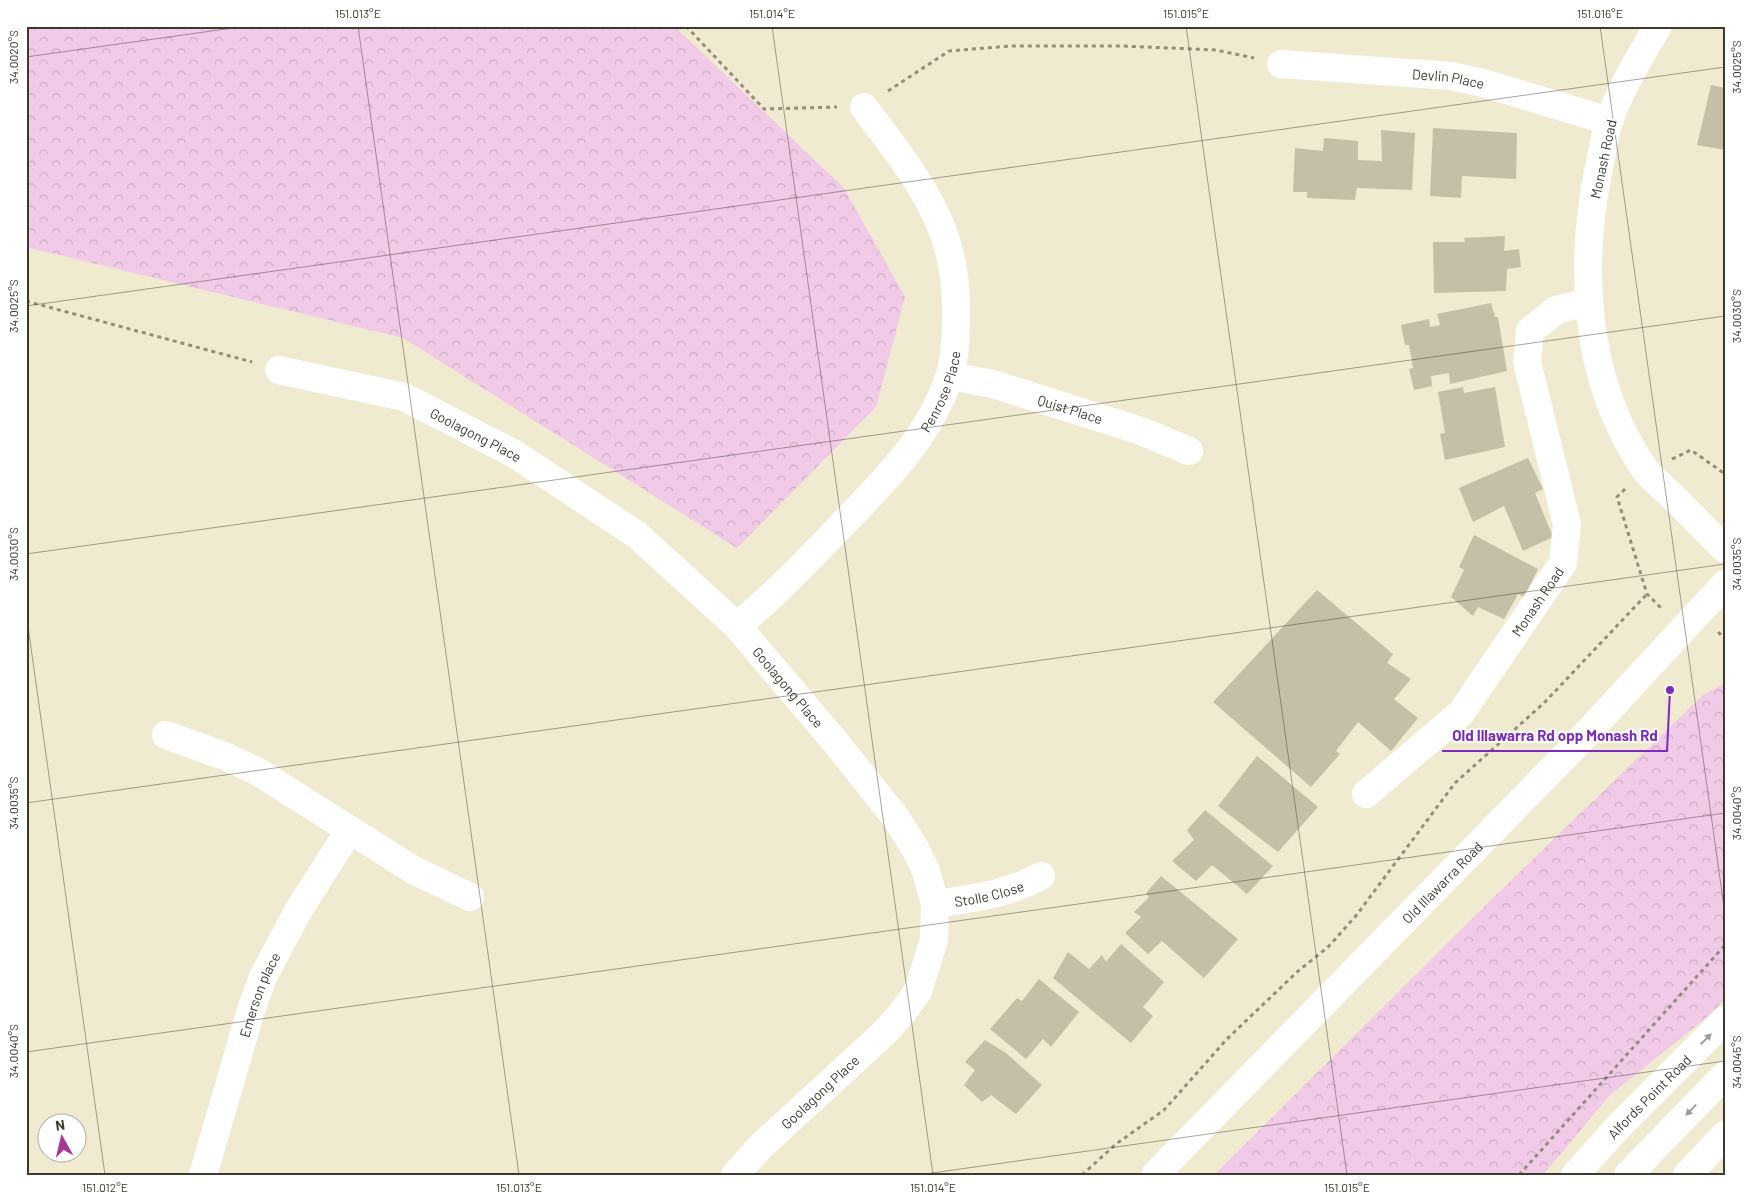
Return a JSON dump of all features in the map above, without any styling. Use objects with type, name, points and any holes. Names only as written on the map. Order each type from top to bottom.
[{"type":"main road","name":"Monash Road","points":[[1658,26],[1629,76],[1609,121],[1595,184],[1589,230],[1588,302],[1603,381],[1619,427],[1645,470],[1725,549]]},
{"type":"main road","name":"Devlin Place","points":[[1281,64],[1451,76],[1483,83],[1609,121]]},
{"type":"main road","name":"Penrose Place","points":[[738,626],[774,596],[903,459],[932,415],[950,376],[954,346],[956,292],[951,258],[941,225],[926,195],[864,107]]},
{"type":"main road","name":"Monash Road","points":[[1366,794],[1461,713],[1563,563],[1566,524],[1527,362],[1530,331],[1556,310],[1588,302]]},
{"type":"main road","name":"Goolagong Place","points":[[279,370],[404,397],[513,453],[637,535],[738,626],[837,744],[896,818],[915,848],[926,871],[935,904],[934,940],[918,991],[903,1012],[883,1034],[760,1147],[735,1175]]},
{"type":"main road","name":"Quist Place","points":[[950,376],[993,384],[1141,431],[1189,451]]},
{"type":"main road","name":"Old Illawarra Road","points":[[1155,1175],[1575,746],[1725,584]]},
{"type":"main road","points":[[166,735],[227,757],[260,773],[415,871],[470,897]]},
{"type":"main road","name":"Emerson place","points":[[203,1175],[252,1007],[264,977],[277,947],[349,831]]},
{"type":"main road","name":"Stolle Close","points":[[935,904],[1000,894],[1020,888],[1041,876]]},
{"type":"main road","name":"Alfords Point Road","points":[[1575,1175],[1619,1126],[1725,1020]]},
{"type":"main road","points":[[1628,1175],[1725,1075]]},
{"type":"main road","points":[[1688,1175],[1725,1135]]},
{"type":"path","points":[[686,26],[764,109],[864,107],[948,51],[1010,46],[1123,46],[1216,50],[1281,64]]},
{"type":"path","points":[[26,301],[279,370]]},
{"type":"path","points":[[1683,629],[1647,594],[1616,497],[1645,470],[1691,450],[1725,474]]},
{"type":"path","points":[[1082,1175],[1116,1144],[1164,1110],[1186,1088],[1227,1039],[1296,972],[1328,947],[1355,917],[1456,783],[1544,702],[1647,594]]},
{"type":"path","points":[[1519,1175],[1725,945]]},
{"type":"green space","points":[[26,26],[674,26],[844,188],[905,297],[876,407],[737,548],[403,338],[26,247]]},
{"type":"green space","points":[[1725,683],[1725,999],[1707,1017],[1610,1095],[1543,1175],[1214,1175],[1498,893],[1702,696]]},
{"type":"building","points":[[1711,85],[1725,88],[1725,150],[1697,145]]},
{"type":"building","points":[[1433,128],[1517,133],[1516,179],[1462,176],[1461,198],[1430,196]]},
{"type":"building","points":[[1381,130],[1415,133],[1412,190],[1357,188],[1355,200],[1307,198],[1307,192],[1293,192],[1295,148],[1323,151],[1324,138],[1358,141],[1358,160],[1382,161]]},
{"type":"building","points":[[1505,236],[1504,251],[1519,249],[1521,267],[1507,269],[1506,291],[1434,293],[1433,242],[1465,242],[1464,238]]},
{"type":"building","points":[[1491,303],[1495,317],[1498,317],[1507,371],[1450,384],[1449,373],[1431,376],[1432,386],[1414,390],[1409,369],[1413,368],[1409,345],[1405,345],[1401,325],[1429,319],[1430,327],[1440,325],[1437,314]]},
{"type":"building","points":[[1463,387],[1464,393],[1495,387],[1505,447],[1445,460],[1440,434],[1445,433],[1438,392]]},
{"type":"building","points":[[1528,458],[1543,489],[1535,493],[1553,537],[1523,551],[1504,506],[1473,522],[1459,488]]},
{"type":"building","points":[[1474,535],[1538,569],[1524,597],[1518,594],[1504,619],[1478,607],[1473,616],[1451,597],[1464,570],[1459,567]]},
{"type":"building","points":[[1317,590],[1393,654],[1387,663],[1411,679],[1394,699],[1418,718],[1391,751],[1358,722],[1336,751],[1340,754],[1311,787],[1213,702]]},
{"type":"building","points":[[1257,756],[1318,807],[1278,852],[1218,806]]},
{"type":"building","points":[[1205,810],[1273,866],[1247,894],[1212,865],[1196,881],[1172,861],[1194,840],[1187,830]]},
{"type":"building","points":[[1161,876],[1238,939],[1204,978],[1162,941],[1148,954],[1125,933],[1141,917],[1134,912],[1149,897],[1146,893]]},
{"type":"building","points":[[1121,944],[1164,982],[1143,1007],[1153,1016],[1131,1043],[1053,978],[1068,952],[1089,969],[1102,955],[1106,962]]},
{"type":"building","points":[[1039,979],[1079,1012],[1051,1047],[1043,1039],[1026,1059],[990,1029],[1017,998],[1022,1001]]},
{"type":"building","points":[[985,1040],[1006,1053],[1042,1085],[1016,1114],[991,1095],[982,1102],[964,1085],[975,1070],[965,1062]]},
{"type":"place","name":"Old Illawarra Rd opp Monash Rd","points":[[1670,690]]}]
